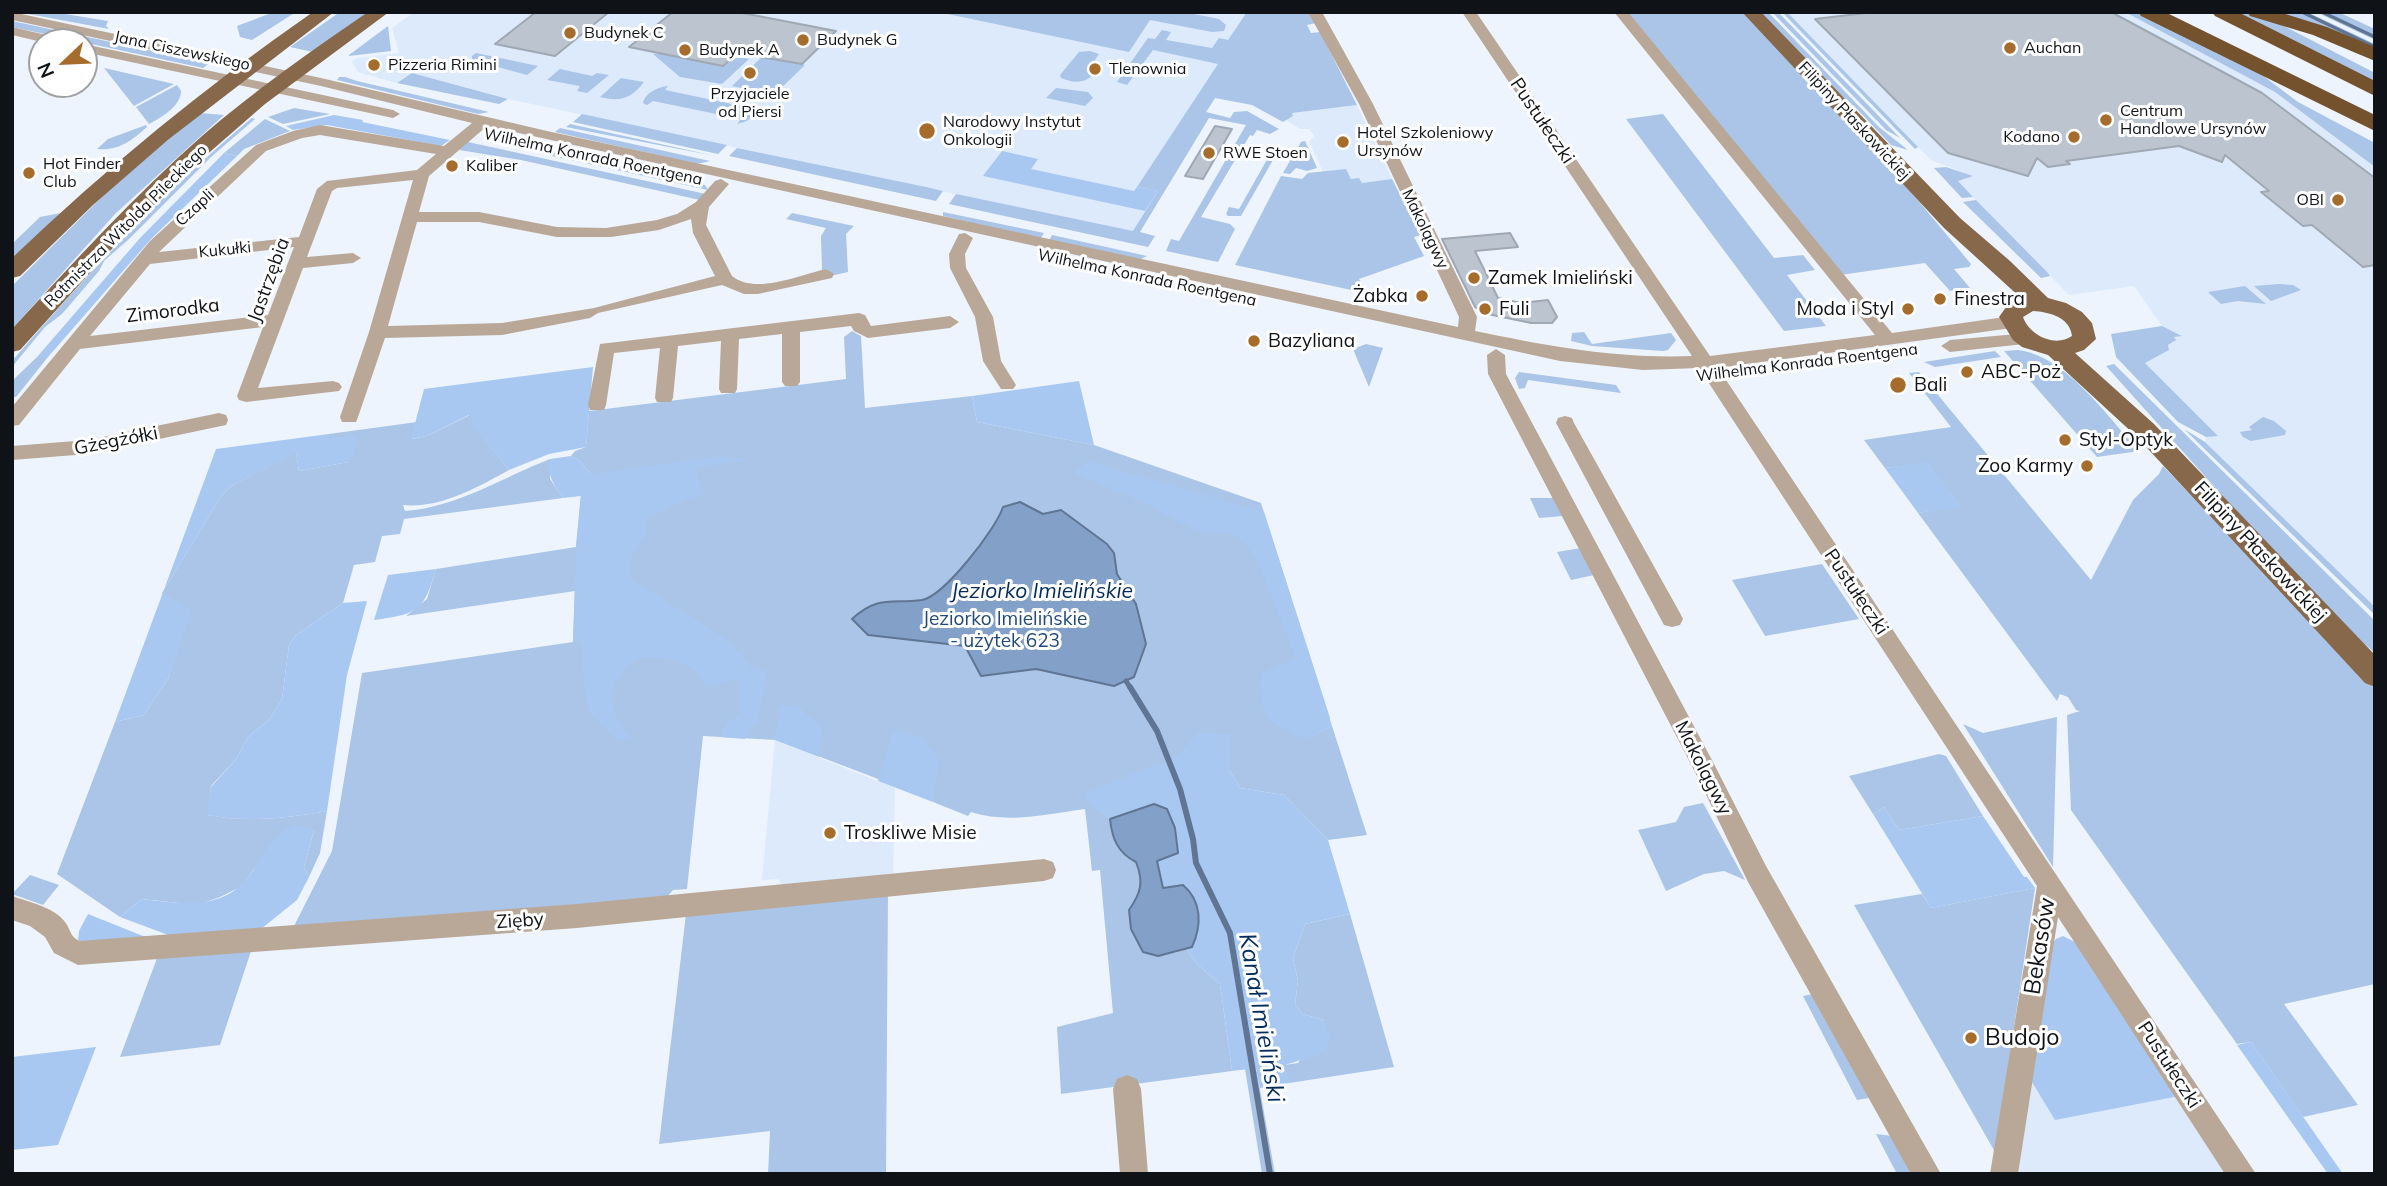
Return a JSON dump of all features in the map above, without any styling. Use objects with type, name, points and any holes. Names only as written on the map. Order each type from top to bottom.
[{"type":"highway","points":[[2148,12],[2375,124]]},
{"type":"highway","points":[[2189,12],[2375,107]]},
{"type":"highway","points":[[2189,12],[2243,50],[2293,92],[2375,139]]},
{"type":"highway","points":[[2222,12],[2375,90]]},
{"type":"highway","points":[[2257,12],[2320,31],[2375,55]]},
{"type":"highway","points":[[2266,12],[2375,69]]},
{"type":"main road","name":"Rotmistrza Witolda Pileckiego","points":[[12,271],[102,185],[238,73],[325,12]]},
{"type":"main road","name":"Rotmistrza Witolda Pileckiego","points":[[12,344],[161,186],[240,114],[380,12]]},
{"type":"main road","name":"Filipiny Płaskowickiej","points":[[1751,12],[1958,229],[2024,318]]},
{"type":"main road","points":[[2060,309],[2079,322],[2085,332],[2084,339],[2067,346],[2024,318],[2060,309]]},
{"type":"main road","name":"Filipiny Płaskowickiej","points":[[2067,346],[2374,673]]},
{"type":"street","name":"Makolągwy","points":[[1315,12],[1366,104],[1468,317],[1466,336]]},
{"type":"street","name":"Pustułeczki","points":[[1469,12],[2242,1174]]},
{"type":"street","points":[[1621,12],[1888,340]]},
{"type":"street","name":"Jana Ciszewskiego","points":[[12,16],[282,83]]},
{"type":"street","name":"Jana Ciszewskiego","points":[[98,50],[238,73],[282,83]]},
{"type":"street","name":"Wilhelma Konrada Roentgena","points":[[282,83],[485,121],[1466,336],[1585,359],[1709,370],[2024,318]]},
{"type":"street","name":"Wilhelma Konrada Roentgena","points":[[282,83],[470,131],[1496,355],[1594,373],[1652,377],[1978,342],[2024,318]]},
{"type":"street","points":[[349,417],[378,332],[420,180],[447,151],[485,121]]},
{"type":"street","name":"Czapli","points":[[12,419],[144,259],[255,152],[298,134],[320,130],[447,151]]},
{"type":"street","name":"Jastrzębia","points":[[333,387],[246,396],[325,189],[328,186],[420,180]]},
{"type":"street","points":[[411,218],[479,217],[557,232],[606,232],[662,223],[701,206],[721,184]]},
{"type":"street","points":[[701,206],[698,217],[701,233],[725,279],[735,288],[750,289],[827,274]]},
{"type":"street","points":[[965,238],[957,254],[958,268],[984,317],[992,361],[1007,385]]},
{"type":"street","name":"Kukułki","points":[[144,259],[306,241]]},
{"type":"street","points":[[298,263],[353,258]]},
{"type":"street","points":[[378,332],[502,329],[596,311],[725,279]]},
{"type":"street","points":[[597,405],[606,348],[859,319],[862,329],[872,332],[950,322]]},
{"type":"street","name":"Zimorodka","points":[[75,344],[277,320]]},
{"type":"street","points":[[791,382],[792,327]]},
{"type":"street","points":[[728,389],[730,334]]},
{"type":"street","points":[[664,398],[670,341]]},
{"type":"street","name":"Makolągwy","points":[[1496,355],[1497,374],[1757,874],[1927,1174]]},
{"type":"street","name":"Gżegżółki","points":[[12,453],[88,447],[219,420]]},
{"type":"street","points":[[1565,423],[1672,619]]},
{"type":"street","points":[[1574,519],[1613,512]]},
{"type":"street","name":"Zięby","points":[[12,908],[38,918],[56,930],[57,939],[64,948],[78,953],[577,916],[1044,870]]},
{"type":"street","name":"Bekasów","points":[[2004,1174],[2050,885]]},
{"type":"street","points":[[1126,1090],[1134,1174]]},
{"type":"shaded area","name":"Narodowy Instytut Onkologii","points":[[414,12],[1268,12],[1133,232],[513,100],[412,73],[397,83],[358,72],[352,62],[357,58],[399,53],[392,28]]},
{"type":"shaded area","name":"Centrum Handlowe Ursynów","points":[[1787,12],[2125,12],[2275,92],[2375,167],[2375,607],[2205,442],[2206,437],[2217,435],[2145,363],[2169,350],[2168,345],[2174,341],[2173,337],[2181,335],[2162,326],[2134,286],[2069,295],[1957,181],[1972,176],[1931,160]]},
{"type":"shaded area","points":[[1357,105],[1392,179],[1362,183],[1351,179],[1346,169],[1323,172],[1309,141],[1315,137],[1313,134],[1309,129],[1300,129],[1286,120],[1293,116],[1292,113]]},
{"type":"shaded area","points":[[334,115],[450,140],[441,146],[327,125],[293,130],[286,126]]},
{"type":"shaded area","points":[[1002,151],[1038,159],[1031,169],[1134,191],[1137,187],[1158,191],[1145,211],[983,176]]},
{"type":"shaded area","points":[[224,153],[237,156],[151,239],[48,357],[37,357],[140,238]]},
{"type":"shaded area","points":[[593,367],[586,447],[549,454],[509,470],[472,425],[473,419],[469,415],[427,436],[411,439],[424,389]]},
{"type":"shaded area","points":[[1079,381],[1094,445],[977,422],[972,396]]},
{"type":"shaded area","points":[[329,434],[327,438],[355,436],[356,449],[349,462],[299,471],[296,453],[231,486],[222,495],[164,590],[216,449]]},
{"type":"shaded area","points":[[571,456],[581,462],[591,474],[722,456],[748,460],[696,467],[701,494],[647,517],[646,534],[631,556],[630,578],[730,642],[752,668],[766,670],[758,724],[749,728],[745,739],[720,737],[727,723],[740,714],[740,678],[706,687],[694,669],[670,659],[651,657],[634,661],[619,675],[612,693],[612,703],[619,722],[631,738],[617,739],[590,713],[584,688],[582,641],[573,642],[576,547],[581,496],[563,498],[549,470],[550,459]]},
{"type":"shaded area","points":[[1087,461],[1264,512],[1332,726],[1312,737],[1300,737],[1271,722],[1262,706],[1261,674],[1296,658],[1258,562],[1244,541],[1231,533],[1206,533],[1187,526],[1141,501],[1074,473]]},
{"type":"shaded area","points":[[1927,462],[1961,507],[1918,513],[1885,468]]},
{"type":"shaded area","points":[[436,569],[427,594],[417,608],[401,615],[374,620],[388,575]]},
{"type":"shaded area","points":[[163,593],[192,610],[168,679],[144,715],[115,722]]},
{"type":"shaded area","points":[[367,601],[347,675],[327,811],[267,819],[207,815],[211,787],[236,759],[248,737],[270,719],[282,699],[289,645],[296,635],[343,603]]},
{"type":"shaded area","points":[[797,705],[822,729],[819,757],[775,740],[781,706]]},
{"type":"shaded area","points":[[894,730],[922,737],[939,759],[933,802],[878,781]]},
{"type":"shaded area","points":[[1198,733],[1231,734],[1230,771],[1240,788],[1284,795],[1328,840],[1350,914],[1305,924],[1293,958],[1298,981],[1295,1004],[1302,1014],[1324,1020],[1331,1038],[1323,1053],[1285,1065],[1289,1083],[1260,1088],[1256,1068],[1232,1071],[1220,984],[1198,965],[1186,949],[1193,946],[1196,929],[1196,906],[1193,898],[1182,885],[1163,888],[1157,860],[1154,804],[1110,819],[1092,805],[1084,793],[1175,758]]},
{"type":"shaded area","name":"Troskliwe Misie","points":[[775,740],[895,788],[893,878],[785,890],[778,879],[762,880]]},
{"type":"shaded area","points":[[1884,807],[1899,830],[1983,816],[2024,877],[2027,877],[2035,888],[1931,908],[1873,814]]},
{"type":"shaded area","points":[[294,824],[314,830],[304,867],[309,877],[297,900],[261,929],[179,939],[120,917],[142,899],[205,902],[232,892],[244,882],[275,838]]},
{"type":"shaded area","points":[[88,914],[153,940],[78,941],[79,931]]},
{"type":"shaded area","points":[[2063,936],[2077,943],[2179,1096],[2055,1120],[2026,1072],[2050,947],[2056,939]]},
{"type":"shaded area","points":[[2251,1042],[2343,1174],[2328,1174],[2237,1045]]},
{"type":"shaded area","points":[[96,1047],[58,1145],[12,1150],[12,1057]]},
{"type":"shaded area","points":[[2026,1072],[2179,1096],[2230,1174],[2019,1174]]},
{"type":"green space","points":[[18,12],[53,12],[108,21],[106,26],[109,29]]},
{"type":"green space","points":[[274,12],[296,12],[252,40],[240,37],[237,26]]},
{"type":"green space","points":[[340,12],[369,12],[313,52],[290,47]]},
{"type":"green space","points":[[938,12],[1184,12],[1219,19],[1226,25],[1224,31],[1212,32],[1150,20],[1129,52]]},
{"type":"green space","points":[[1247,12],[1309,12],[1316,23],[1307,25],[1311,33],[1320,32],[1357,105],[1292,113],[1293,116],[1283,122],[1252,105],[1215,98],[1206,112],[1230,118],[1234,112],[1247,111],[1279,129],[1270,134],[1257,130],[1253,136],[1250,135],[1201,217],[1230,224],[1235,229],[1218,262],[1166,251],[1171,239],[1179,241],[1246,125],[1209,118],[1140,232],[1155,236],[1148,247],[949,204],[956,194],[1133,231],[1158,191],[1137,187],[1218,64],[1153,50],[1127,85],[1117,82],[1148,38],[1155,39],[1162,30],[1171,32],[1166,40],[1212,48],[1219,38],[1228,40]]},
{"type":"green space","points":[[1625,12],[1744,12],[1916,198],[1971,264],[1969,267],[1954,269],[1970,288],[1950,291],[1925,263],[1840,275]]},
{"type":"green space","points":[[1759,12],[1768,12],[1880,128],[1908,150],[1891,145],[1856,108],[1820,77]]},
{"type":"green space","points":[[1772,12],[1778,12],[1900,138],[1886,130]]},
{"type":"green space","points":[[1782,12],[1787,12],[1918,147],[1915,149]]},
{"type":"green space","points":[[2125,12],[2135,12],[2258,72],[2298,102],[2375,143],[2375,167],[2275,92]]},
{"type":"green space","points":[[2278,12],[2307,12],[2375,44],[2375,52]]},
{"type":"green space","points":[[2316,12],[2338,12],[2375,29],[2375,40]]},
{"type":"green space","points":[[2238,13],[2280,24],[2375,73],[2375,82]]},
{"type":"green space","points":[[12,21],[45,28],[28,28],[28,30],[12,27]]},
{"type":"green space","points":[[388,26],[391,51],[349,56],[349,55]]},
{"type":"green space","points":[[98,39],[210,63],[203,68],[98,45]]},
{"type":"green space","points":[[1079,52],[1099,54],[1087,72],[1094,74],[1079,82],[1061,78],[1060,75]]},
{"type":"green space","points":[[476,53],[538,66],[527,75],[472,60]]},
{"type":"green space","points":[[746,53],[742,57],[749,59],[722,84],[680,77],[653,54]]},
{"type":"green space","points":[[763,56],[805,65],[774,95],[748,92],[746,89],[732,86]]},
{"type":"green space","points":[[104,68],[174,84],[134,106]]},
{"type":"green space","points":[[560,69],[592,76],[597,73],[609,75],[587,93],[577,91],[580,86],[547,80]]},
{"type":"green space","points":[[412,73],[508,99],[499,104],[397,83]]},
{"type":"green space","points":[[339,77],[489,112],[478,114],[337,80]]},
{"type":"green space","points":[[621,78],[644,82],[625,98],[600,97]]},
{"type":"green space","points":[[177,85],[181,91],[178,102],[149,124],[136,107]]},
{"type":"green space","points":[[668,86],[665,90],[751,108],[756,105],[758,111],[747,121],[737,124],[741,119],[653,101],[647,105],[643,103],[652,91]]},
{"type":"green space","points":[[1056,88],[1088,92],[1093,98],[1085,106],[1046,98]]},
{"type":"green space","points":[[294,108],[330,114],[283,124],[268,117]]},
{"type":"green space","points":[[199,113],[224,115],[115,214],[12,329],[12,286],[104,195]]},
{"type":"green space","points":[[582,114],[727,145],[718,154],[573,122]]},
{"type":"green space","points":[[1663,114],[1774,258],[1803,255],[1815,270],[1787,275],[1826,326],[1784,331],[1626,119]]},
{"type":"green space","points":[[252,118],[255,119],[211,157],[104,261],[99,271],[62,314],[45,327],[12,367],[12,361],[127,235],[188,175]]},
{"type":"green space","points":[[265,119],[290,131],[244,149],[237,156],[224,153]]},
{"type":"green space","points":[[570,124],[715,156],[566,127]]},
{"type":"green space","points":[[146,125],[136,137],[124,144],[97,149],[108,139]]},
{"type":"green space","points":[[560,128],[710,161],[697,164],[555,132]]},
{"type":"green space","points":[[1305,141],[1317,168],[1307,171],[1296,168],[1290,174],[1283,173],[1301,142]]},
{"type":"green space","points":[[468,142],[706,194],[700,200],[521,160],[459,150]]},
{"type":"green space","points":[[737,148],[943,191],[936,201],[729,156]]},
{"type":"green space","points":[[537,149],[705,185],[708,190],[534,152]]},
{"type":"green space","points":[[1273,149],[1278,150],[1277,153],[1241,216],[1228,216],[1226,214],[1229,207],[1239,209]]},
{"type":"green space","points":[[1946,167],[1973,176],[1958,181],[1973,197],[1962,198],[1934,168]]},
{"type":"green space","points":[[1346,169],[1351,179],[1359,178],[1362,183],[1392,179],[1421,235],[1414,237],[1424,256],[1359,279],[1370,294],[1235,265],[1281,176],[1302,179],[1308,173]]},
{"type":"green space","points":[[1976,200],[2050,276],[2041,278],[1963,202]]},
{"type":"green space","points":[[943,212],[1044,233],[1040,239],[943,216]]},
{"type":"green space","points":[[61,213],[12,259],[12,244],[40,217]]},
{"type":"green space","points":[[792,213],[854,226],[846,234],[848,272],[830,276],[827,269],[822,270],[821,236],[826,228],[786,219]]},
{"type":"green space","points":[[1052,235],[1147,256],[1139,260],[1049,241]]},
{"type":"green space","points":[[2293,285],[2301,290],[2271,301],[2254,286]]},
{"type":"green space","points":[[2245,286],[2266,304],[2238,301],[2221,304],[2208,292]]},
{"type":"green space","points":[[2162,326],[2182,336],[2174,337],[2176,340],[2168,345],[2169,350],[2145,363],[2218,436],[2206,437],[2178,422],[2116,357],[2111,334]]},
{"type":"green space","name":"Jeziorko Imielińskie - użytek 623","points":[[852,331],[861,336],[865,408],[972,396],[977,422],[1094,445],[1261,503],[1330,718],[1294,733],[1311,737],[1332,726],[1367,835],[1328,840],[1284,795],[1240,788],[1230,771],[1230,761],[1097,808],[1110,819],[1111,832],[1136,862],[1140,872],[1141,892],[1174,953],[1186,949],[1198,965],[1220,984],[1232,1071],[1061,1094],[1057,1027],[1113,1013],[1100,870],[1092,871],[1085,809],[1014,818],[971,812],[968,816],[776,740],[703,736],[687,889],[673,890],[665,899],[294,926],[332,851],[362,673],[573,642],[575,591],[406,616],[427,599],[436,569],[576,547],[582,482],[591,474],[581,462],[571,456],[575,451],[586,447],[589,411],[846,379],[844,337]]},
{"type":"green space","points":[[1584,332],[1592,344],[1671,333],[1676,340],[1668,350],[1663,351],[1592,346],[1571,341],[1572,333]]},
{"type":"green space","points":[[1366,344],[1383,348],[1369,387],[1353,349]]},
{"type":"green space","points":[[2018,350],[2053,363],[2069,375],[2139,451],[2097,457],[2004,351]]},
{"type":"green space","points":[[1995,351],[2001,357],[1935,367],[1924,362]]},
{"type":"green space","points":[[37,357],[48,357],[16,397],[12,397],[12,381]]},
{"type":"green space","points":[[2114,364],[2375,621],[2375,653],[2327,612],[2106,366]]},
{"type":"green space","points":[[1519,372],[1616,385],[1621,393],[1528,380],[1525,388],[1519,389],[1515,378]]},
{"type":"green space","points":[[1919,372],[2091,580],[2133,500],[2159,474],[2163,466],[2375,689],[2375,984],[2284,1004],[2358,1105],[2303,1117],[2251,1042],[2237,1044],[2071,810],[2067,715],[2080,711],[2076,710],[2068,697],[2060,694],[2057,701],[1918,513],[1960,506],[1927,463],[1885,468],[1864,440],[1951,427],[1909,373]]},
{"type":"green space","points":[[470,415],[473,425],[509,470],[472,490],[445,500],[431,504],[403,505],[405,511],[461,498],[550,459],[550,479],[563,498],[404,519],[400,534],[382,536],[375,562],[354,565],[343,603],[296,635],[289,645],[282,699],[270,719],[248,737],[236,759],[211,786],[208,815],[268,819],[327,811],[320,853],[309,877],[304,867],[314,830],[255,868],[242,886],[197,905],[142,899],[120,917],[57,874],[115,722],[144,715],[168,679],[182,636],[162,593],[222,495],[231,486],[296,452],[299,471],[349,462],[341,438],[326,438],[329,434],[417,422],[412,439],[427,436]]},
{"type":"green space","points":[[2263,417],[2274,421],[2286,431],[2285,435],[2251,441],[2243,437],[2240,432],[2252,430],[2249,427]]},
{"type":"green space","points":[[2184,429],[2205,442],[2375,607],[2375,615]]},
{"type":"green space","points":[[1530,498],[1554,498],[1563,516],[1539,518]]},
{"type":"green space","points":[[1581,548],[1594,575],[1571,580],[1557,552]]},
{"type":"green space","points":[[1822,564],[1859,619],[1765,636],[1732,580]]},
{"type":"green space","points":[[2057,717],[2053,867],[1963,724],[1983,733]]},
{"type":"green space","points":[[1939,754],[1946,756],[1983,816],[1899,830],[1884,807],[1873,814],[1849,776]]},
{"type":"green space","points":[[1703,803],[1745,880],[1724,871],[1704,874],[1666,891],[1638,830],[1676,822],[1684,807]]},
{"type":"green space","points":[[30,875],[59,885],[43,905],[12,894]]},
{"type":"green space","name":"Budojo","points":[[2035,888],[1995,1152],[1854,905],[1922,894],[1931,908]]},
{"type":"green space","points":[[888,893],[886,1174],[768,1174],[770,1131],[659,1144],[686,914]]},
{"type":"green space","points":[[1350,914],[1394,1067],[1289,1083],[1284,1065],[1298,1063],[1324,1020],[1302,1014],[1295,1004],[1298,981],[1293,958],[1305,924]]},
{"type":"green space","points":[[252,948],[220,1045],[120,1057],[159,953]]},
{"type":"green space","points":[[1818,993],[1869,1098],[1857,1100],[1803,996]]},
{"type":"green space","points":[[1256,1067],[1275,1174],[1262,1174],[1245,1069]]},
{"type":"green space","points":[[1876,1134],[1900,1137],[1920,1174],[1897,1174]]},
{"type":"water","name":"Jeziorko Imielińskie","points":[[1020,502],[1043,514],[1061,510],[1107,544],[1114,553],[1117,574],[1136,604],[1146,644],[1134,677],[1114,686],[1036,669],[981,676],[965,646],[868,635],[852,619],[877,603],[922,600],[932,596],[968,560],[1003,507]]},
{"type":"water","points":[[1154,804],[1167,809],[1175,828],[1178,853],[1157,861],[1163,888],[1183,885],[1194,898],[1199,922],[1192,947],[1158,956],[1143,952],[1131,929],[1129,910],[1139,893],[1140,876],[1136,862],[1117,845],[1110,819]]},
{"type":"building","name":"Budynek C","points":[[536,12],[609,12],[555,56],[495,44]]},
{"type":"building","points":[[673,12],[737,12],[836,31],[802,64],[737,53],[723,66],[629,47]]},
{"type":"building","name":"Centrum Handlowe Ursynów","points":[[1874,12],[2111,12],[2262,93],[2375,178],[2375,265],[2363,267],[2312,225],[2303,226],[2261,192],[2269,191],[2225,155],[2222,162],[2179,146],[2066,161],[2070,164],[2048,167],[2037,158],[2028,176],[1948,153],[1815,19]]},
{"type":"building","name":"RWE Stoen","points":[[1215,126],[1232,129],[1203,179],[1185,176]]},
{"type":"building","name":"Zamek Imieliński","points":[[1510,233],[1518,247],[1475,251],[1498,298],[1521,303],[1548,300],[1557,317],[1552,323],[1531,323],[1483,313],[1475,307],[1442,239]]},
{"type":"waterway","points":[[2302,12],[2375,47]]},
{"type":"waterway","points":[[2322,12],[2375,37]]},
{"type":"waterway","name":"Kanał Imieliński","points":[[1126,681],[1131,689]]},
{"type":"waterway","name":"Kanał Imieliński","points":[[1130,687],[1157,731],[1180,789],[1193,839],[1196,863],[1230,933],[1270,1174]]},
{"type":"place","name":"Budynek C","points":[[570,33]]},
{"type":"place","name":"Budynek G","points":[[803,40]]},
{"type":"place","name":"Auchan","points":[[2010,48]]},
{"type":"place","name":"Budynek A","points":[[685,50]]},
{"type":"place","name":"Pizzeria Rimini","points":[[374,65]]},
{"type":"place","name":"Tlenownia","points":[[1095,69]]},
{"type":"place","name":"Przyjaciele od Piersi","points":[[750,73]]},
{"type":"place","name":"Centrum Handlowe Ursynów","points":[[2106,120]]},
{"type":"place","name":"Narodowy Instytut Onkologii","points":[[927,131]]},
{"type":"place","name":"Kodano","points":[[2074,137]]},
{"type":"place","name":"Hotel Szkoleniowy Ursynów","points":[[1343,142]]},
{"type":"place","name":"RWE Stoen","points":[[1209,153]]},
{"type":"place","name":"Kaliber","points":[[452,166]]},
{"type":"place","name":"Hot Finder Club","points":[[29,173]]},
{"type":"place","name":"OBI","points":[[2338,200]]},
{"type":"place","name":"Zamek Imieliński","points":[[1474,278]]},
{"type":"place","name":"Żabka","points":[[1422,296]]},
{"type":"place","name":"Finestra","points":[[1940,299]]},
{"type":"place","name":"Fuli","points":[[1485,309]]},
{"type":"place","name":"Moda i Styl","points":[[1908,309]]},
{"type":"place","name":"Bazyliana","points":[[1254,341]]},
{"type":"place","name":"ABC-Poż","points":[[1967,372]]},
{"type":"place","name":"Bali","points":[[1898,385]]},
{"type":"place","name":"Styl-Optyk","points":[[2065,440]]},
{"type":"place","name":"Zoo Karmy","points":[[2087,466]]},
{"type":"place","name":"Troskliwe Misie","points":[[830,833]]},
{"type":"place","name":"Budojo","points":[[1971,1038]]}]
